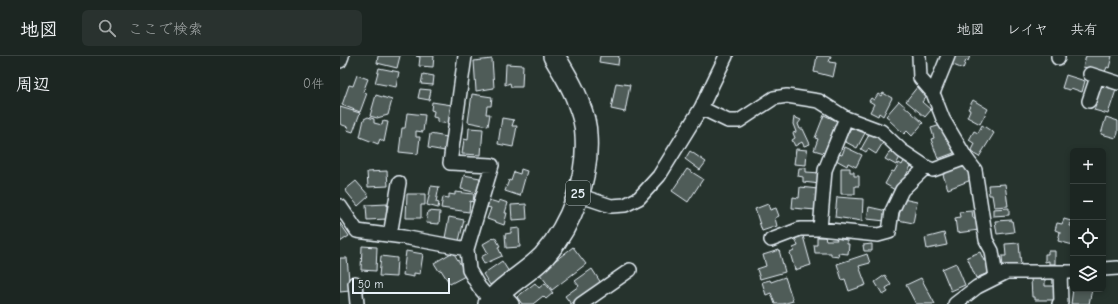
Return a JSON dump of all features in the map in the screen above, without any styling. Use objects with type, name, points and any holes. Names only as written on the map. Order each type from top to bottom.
[{"type":"main road","name":"25","points":[[498,300],[543,257],[558,237],[570,217],[578,195],[585,164],[586,134],[578,101],[554,56]]},
{"type":"street","points":[[340,61],[342,56]]},
{"type":"street","points":[[465,56],[450,163],[492,165],[467,249],[469,270],[479,287],[498,300]]},
{"type":"street","points":[[578,195],[611,206],[625,205],[639,198],[659,176],[701,108],[726,56]]},
{"type":"street","points":[[919,56],[920,78],[933,93],[943,119],[966,158],[975,170],[986,240],[992,251],[996,277]]},
{"type":"street","points":[[933,93],[948,56]]},
{"type":"street","points":[[1089,101],[1094,76],[1118,83]]},
{"type":"street","points":[[701,108],[728,121],[739,121],[774,98],[787,96],[818,101],[846,118],[881,131],[902,151],[933,170],[966,158]]},
{"type":"street","points":[[820,229],[825,170],[846,118]]},
{"type":"street","points":[[771,240],[800,229],[820,229],[878,236],[889,232],[892,211],[902,190],[926,167]]},
{"type":"street","points":[[390,235],[399,183]]},
{"type":"street","points":[[340,206],[357,230],[467,249]]},
{"type":"street","points":[[1106,269],[1118,268]]},
{"type":"street","points":[[581,304],[630,270]]},
{"type":"street","points":[[955,304],[978,286],[1007,272],[1066,272],[1061,303],[1059,304]]},
{"type":"street","points":[[355,284],[358,304]]},
{"type":"building","points":[[378,56],[400,56],[397,68],[377,63]]},
{"type":"building","points":[[416,56],[434,56],[433,67],[419,66],[420,57]]},
{"type":"building","points":[[600,56],[619,56],[618,65],[599,62]]},
{"type":"building","points":[[817,56],[831,56],[829,62],[836,63],[833,77],[814,72]]},
{"type":"building","points":[[955,56],[970,56],[968,61],[966,60],[963,69],[951,64]]},
{"type":"building","points":[[1086,56],[1112,56],[1109,68],[1107,67],[1105,72],[1083,67]]},
{"type":"building","points":[[492,59],[494,88],[476,91],[474,61]]},
{"type":"building","points":[[506,64],[523,65],[522,87],[511,87],[510,83],[505,85]]},
{"type":"building","points":[[379,68],[399,72],[396,87],[375,83]]},
{"type":"building","points":[[423,74],[434,76],[433,85],[421,84]]},
{"type":"building","points":[[357,75],[368,79],[363,92],[367,93],[360,112],[342,105],[349,85],[353,86]]},
{"type":"building","points":[[1066,75],[1085,81],[1082,92],[1071,88],[1070,90],[1062,88]]},
{"type":"building","points":[[616,83],[630,85],[625,112],[611,109]]},
{"type":"building","points":[[1100,85],[1116,90],[1108,114],[1094,110],[1096,105],[1093,104]]},
{"type":"building","points":[[918,86],[928,94],[922,102],[931,110],[925,117],[906,101]]},
{"type":"building","points":[[420,89],[431,90],[429,100],[418,98]]},
{"type":"building","points":[[883,93],[892,98],[883,116],[879,113],[878,116],[870,112],[874,104],[869,101],[871,98],[874,100],[878,94],[881,96]]},
{"type":"building","points":[[472,94],[492,97],[491,106],[487,106],[486,114],[490,114],[488,126],[468,122]]},
{"type":"building","points":[[376,95],[392,100],[388,115],[377,118],[370,116]]},
{"type":"building","points":[[973,100],[988,109],[980,124],[967,117],[970,110],[968,109]]},
{"type":"building","points":[[899,101],[923,123],[912,136],[907,131],[904,134],[886,116]]},
{"type":"building","points":[[432,102],[452,105],[449,124],[437,122],[437,118],[433,117],[434,111],[431,110]]},
{"type":"building","points":[[340,107],[360,113],[353,132],[347,130],[348,127],[340,124]]},
{"type":"building","points":[[407,113],[425,115],[423,132],[416,131],[416,137],[420,137],[418,154],[399,152],[402,128],[405,128]]},
{"type":"building","points":[[824,115],[837,121],[824,153],[814,150],[818,139],[815,138]]},
{"type":"building","points":[[368,117],[374,119],[374,123],[382,125],[383,121],[388,122],[384,142],[380,139],[378,144],[360,137],[364,119]]},
{"type":"building","points":[[794,117],[801,120],[798,124],[800,129],[803,129],[810,144],[804,146],[802,142],[795,146],[792,140],[795,138],[793,133],[796,132],[793,124]]},
{"type":"building","points":[[1106,117],[1118,121],[1118,133],[1116,138],[1101,134]]},
{"type":"building","points":[[502,118],[514,120],[512,126],[517,126],[513,147],[498,144]]},
{"type":"building","points":[[941,125],[946,131],[954,153],[938,159],[931,139],[934,138],[931,128]]},
{"type":"building","points":[[982,125],[994,133],[979,157],[971,152],[975,144],[969,140],[974,131],[978,133]]},
{"type":"building","points":[[852,126],[865,133],[857,148],[844,141]]},
{"type":"building","points":[[469,128],[483,129],[481,155],[462,154],[464,139],[468,140]]},
{"type":"building","points":[[870,133],[884,141],[876,154],[868,149],[866,152],[861,149]]},
{"type":"building","points":[[430,134],[447,137],[445,151],[428,148]]},
{"type":"building","points":[[845,147],[862,155],[856,167],[848,163],[847,166],[836,160],[839,154],[842,155]]},
{"type":"building","points":[[796,149],[807,150],[806,165],[794,164]]},
{"type":"building","points":[[690,151],[706,162],[700,170],[685,159]]},
{"type":"building","points":[[890,151],[900,157],[896,165],[885,159]]},
{"type":"building","points":[[904,161],[911,166],[902,183],[900,182],[895,190],[885,184],[892,171],[894,172],[899,163],[902,165]]},
{"type":"building","points":[[965,164],[971,180],[948,189],[942,172]]},
{"type":"building","points":[[799,168],[806,168],[806,172],[821,173],[820,184],[803,182],[803,177],[798,176]]},
{"type":"building","points":[[841,168],[850,168],[850,172],[854,172],[854,176],[859,176],[859,186],[855,186],[855,194],[841,194]]},
{"type":"building","points":[[521,169],[527,171],[520,196],[505,191],[514,172],[520,174]]},
{"type":"building","points":[[687,169],[703,179],[688,202],[672,191]]},
{"type":"building","points":[[387,171],[388,186],[368,187],[367,172]]},
{"type":"building","points":[[464,175],[480,178],[477,193],[461,189]]},
{"type":"building","points":[[356,181],[369,196],[358,206],[345,190]]},
{"type":"building","points":[[1005,184],[1008,206],[994,207],[992,195],[989,195],[988,185]]},
{"type":"building","points":[[431,186],[439,187],[436,202],[439,203],[438,208],[427,205]]},
{"type":"building","points":[[800,187],[818,189],[816,210],[792,208],[793,197],[799,198]]},
{"type":"building","points":[[455,192],[474,194],[473,202],[470,201],[469,212],[441,208],[443,197],[449,198],[449,194],[455,195]]},
{"type":"building","points":[[407,194],[425,194],[425,205],[421,205],[421,218],[406,218]]},
{"type":"building","points":[[837,197],[863,199],[862,221],[835,217]]},
{"type":"building","points":[[903,199],[917,202],[913,223],[898,220]]},
{"type":"building","points":[[489,200],[499,203],[499,200],[508,203],[504,225],[487,219],[491,208],[487,207]]},
{"type":"building","points":[[387,204],[387,219],[367,220],[366,205]]},
{"type":"building","points":[[526,204],[527,219],[512,220],[511,205]]},
{"type":"building","points":[[768,204],[770,210],[776,208],[779,216],[775,218],[777,226],[762,231],[755,209]]},
{"type":"building","points":[[869,207],[887,211],[885,221],[867,219]]},
{"type":"building","points":[[1009,208],[1009,215],[993,216],[993,209]]},
{"type":"building","points":[[428,211],[440,212],[439,224],[426,223]]},
{"type":"building","points":[[972,211],[973,218],[977,218],[979,230],[957,233],[955,218],[960,217],[959,212]]},
{"type":"building","points":[[449,217],[464,220],[459,241],[445,238]]},
{"type":"building","points":[[1064,219],[1070,221],[1070,244],[1058,241],[1060,232],[1055,230],[1057,223],[1062,224]]},
{"type":"building","points":[[1012,220],[1014,232],[997,234],[995,221]]},
{"type":"building","points":[[340,223],[349,236],[340,242]]},
{"type":"building","points":[[519,228],[520,247],[506,248],[505,234],[511,233],[511,229]]},
{"type":"building","points":[[944,233],[947,245],[927,249],[925,238]]},
{"type":"building","points":[[803,236],[811,265],[795,270],[790,253],[794,251],[793,248],[798,246],[795,238]]},
{"type":"building","points":[[495,237],[500,246],[498,247],[502,256],[484,264],[481,257],[488,253],[483,244]]},
{"type":"building","points":[[817,237],[825,237],[826,240],[837,240],[836,238],[847,240],[847,244],[849,244],[848,254],[838,253],[839,257],[831,256],[831,253],[815,253],[814,245],[817,245]]},
{"type":"building","points":[[1019,243],[1021,266],[1003,268],[1002,256],[1006,256],[1005,244]]},
{"type":"building","points":[[872,244],[872,251],[864,251],[863,245]]},
{"type":"building","points":[[362,246],[377,247],[376,271],[361,270]]},
{"type":"building","points":[[573,247],[586,264],[552,290],[539,273]]},
{"type":"building","points":[[779,250],[785,272],[760,279],[757,269],[766,266],[763,255]]},
{"type":"building","points":[[406,251],[423,254],[420,274],[414,273],[414,277],[403,275]]},
{"type":"building","points":[[1048,251],[1055,251],[1055,264],[1049,264],[1049,261],[1045,262],[1045,254],[1048,254]]},
{"type":"building","points":[[453,252],[467,275],[450,284],[441,270],[439,271],[434,263]]},
{"type":"building","points":[[980,252],[984,261],[987,259],[993,271],[976,278],[967,257]]},
{"type":"building","points":[[867,254],[870,263],[859,266],[866,285],[849,291],[845,279],[842,280],[837,264]]},
{"type":"building","points":[[381,256],[397,258],[396,277],[379,276]]},
{"type":"building","points":[[340,258],[347,258],[350,291],[340,292]]},
{"type":"building","points":[[502,261],[509,272],[490,285],[483,274]]},
{"type":"building","points":[[956,263],[965,285],[951,291],[942,269]]},
{"type":"building","points":[[592,269],[601,283],[571,304],[565,296],[579,286],[575,281]]},
{"type":"building","points":[[885,275],[891,285],[886,288],[888,292],[883,295],[875,282]]},
{"type":"building","points":[[785,277],[793,301],[783,304],[775,304],[771,293],[766,295],[762,282],[770,280],[771,282]]},
{"type":"building","points":[[921,278],[935,304],[916,304],[906,285]]},
{"type":"building","points":[[1045,278],[1045,286],[1054,286],[1055,300],[1035,300],[1035,297],[1032,297],[1031,279]]},
{"type":"building","points":[[535,283],[539,288],[545,283],[553,293],[546,299],[543,296],[533,304],[522,304],[517,297]]},
{"type":"building","points":[[1073,292],[1091,292],[1089,304],[1071,304]]}]
